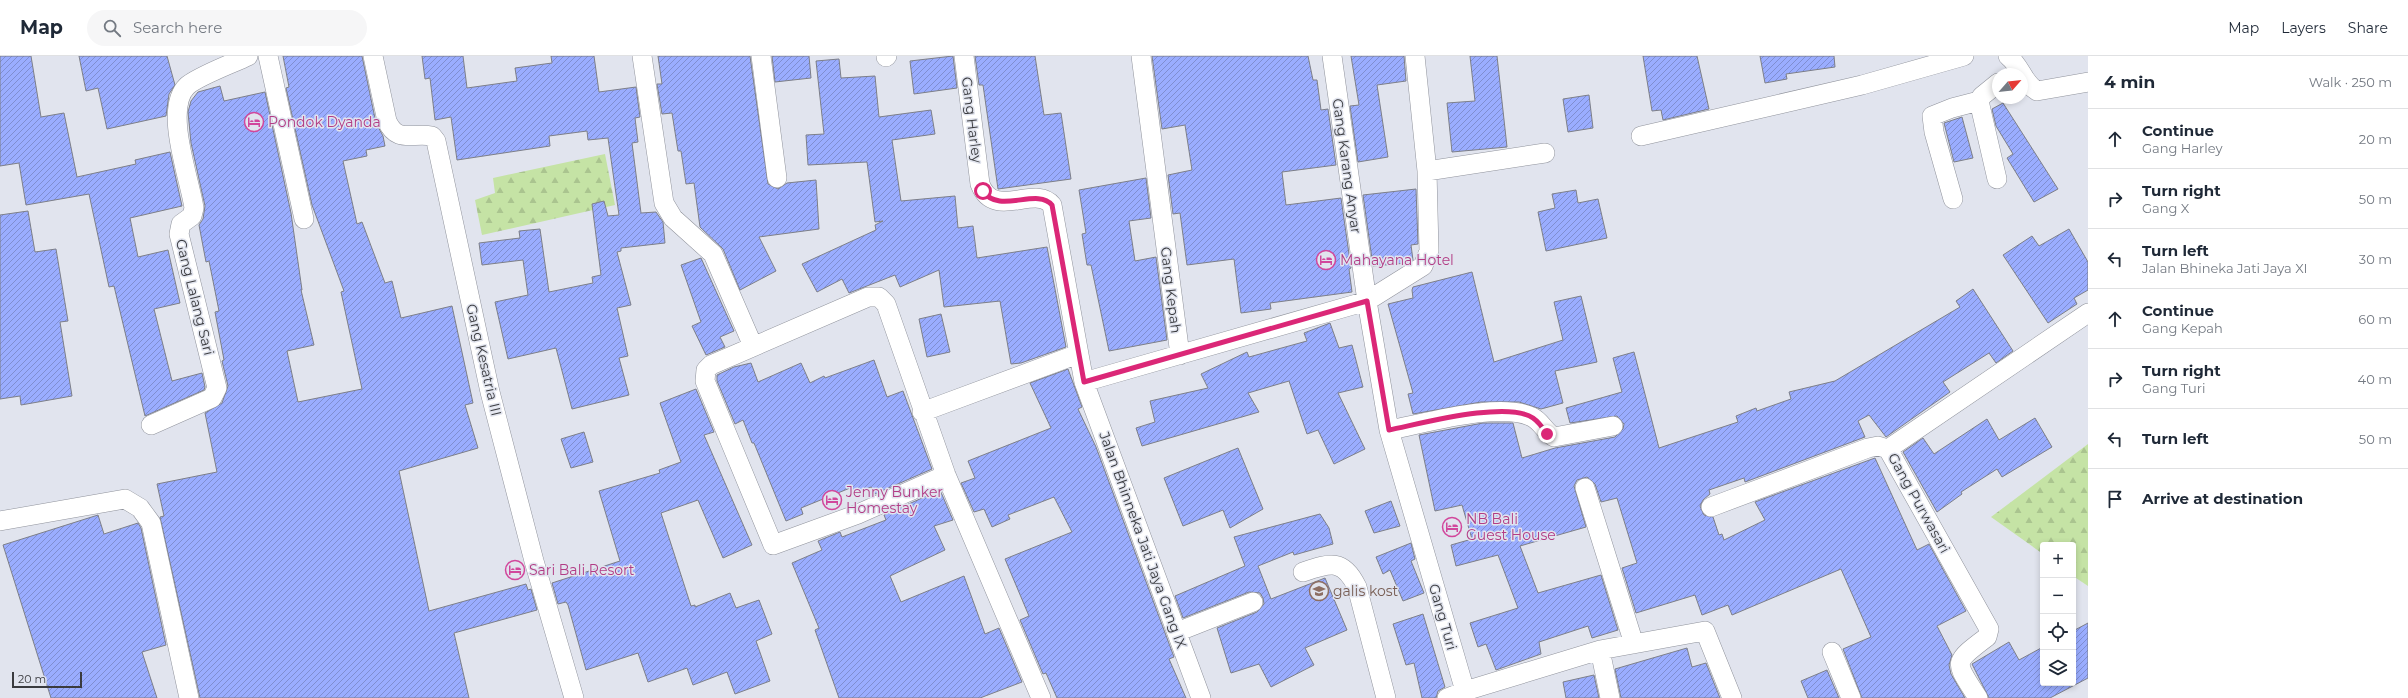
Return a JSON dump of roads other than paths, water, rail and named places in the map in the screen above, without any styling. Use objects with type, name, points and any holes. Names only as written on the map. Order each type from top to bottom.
[{"type":"street","name":"Gang Lalang Sari","points":[[151,425],[212,398],[217,388],[179,234],[180,224],[192,216],[194,208],[178,142],[180,95],[188,85],[248,56]]},
{"type":"street","points":[[268,56],[304,219]]},
{"type":"street","name":"Gang Kesatria III","points":[[373,56],[387,121],[391,130],[401,136],[432,136],[436,141],[490,392],[534,561],[574,698]]},
{"type":"street","points":[[642,56],[664,203],[673,218],[713,254],[752,346]]},
{"type":"street","points":[[761,56],[777,178]]},
{"type":"street","name":"Gang Harley","points":[[964,56],[980,184],[983,191],[987,197],[999,201],[1043,199]]},
{"type":"street","name":"Gang Kepah","points":[[1141,56],[1180,355],[1367,301],[1423,266],[1426,262],[1430,243],[1427,171],[1415,56]]},
{"type":"street","name":"Gang Karang Anyar","points":[[1332,56],[1367,301]]},
{"type":"street","points":[[1641,136],[1862,85],[1964,56]]},
{"type":"street","points":[[2011,65],[2037,91],[2088,82]]},
{"type":"street","points":[[1953,199],[1931,118],[1934,114],[1979,101],[1982,96],[1992,88]]},
{"type":"street","points":[[1979,101],[1997,179]]},
{"type":"street","points":[[1427,171],[1545,153]]},
{"type":"street","name":"Jalan Bhinneka Jati Jaya Gang IX","points":[[1043,199],[1049,202],[1054,212],[1084,382],[1178,632],[1201,698]]},
{"type":"street","points":[[946,475],[858,514],[773,545],[705,381],[706,370],[711,365],[752,346],[868,297],[879,297],[886,304],[922,412],[946,475],[1041,698]]},
{"type":"street","name":"Gang Turi","points":[[1367,301],[1389,430],[1466,695]]},
{"type":"street","name":"Gang Purwasari","points":[[1978,698],[1959,667],[1959,661],[1963,655],[1987,637],[1989,630],[1888,449],[2088,313]]},
{"type":"street","points":[[922,412],[1078,354]]},
{"type":"street","points":[[1084,382],[1180,355]]},
{"type":"street","points":[[1389,430],[1489,411],[1517,413],[1532,417],[1547,434],[1554,437],[1613,426]]},
{"type":"street","points":[[1711,507],[1868,448],[1878,446],[1888,449]]},
{"type":"street","points":[[1585,488],[1634,644]]},
{"type":"street","points":[[0,521],[125,499],[140,508],[151,523],[189,698]]},
{"type":"street","points":[[1303,572],[1327,565],[1340,566],[1350,572],[1357,587],[1386,698]]},
{"type":"street","points":[[1178,632],[1253,602]]},
{"type":"street","points":[[1447,698],[1466,695],[1600,650],[1705,632],[1732,698]]},
{"type":"street","points":[[1600,650],[1610,698]]},
{"type":"street","points":[[1832,652],[1851,698]]},
{"type":"place","name":"Pondok Dyanda","points":[[254,122]]},
{"type":"place","name":"Mahayana Hotel","points":[[1326,260]]},
{"type":"place","name":"Jenny Bunker Homestay","points":[[832,500]]},
{"type":"place","name":"NB Bali Guest House","points":[[1452,527]]},
{"type":"place","name":"Sari Bali Resort","points":[[515,570]]},
{"type":"place","name":"galis kost","points":[[1319,591]]}]
